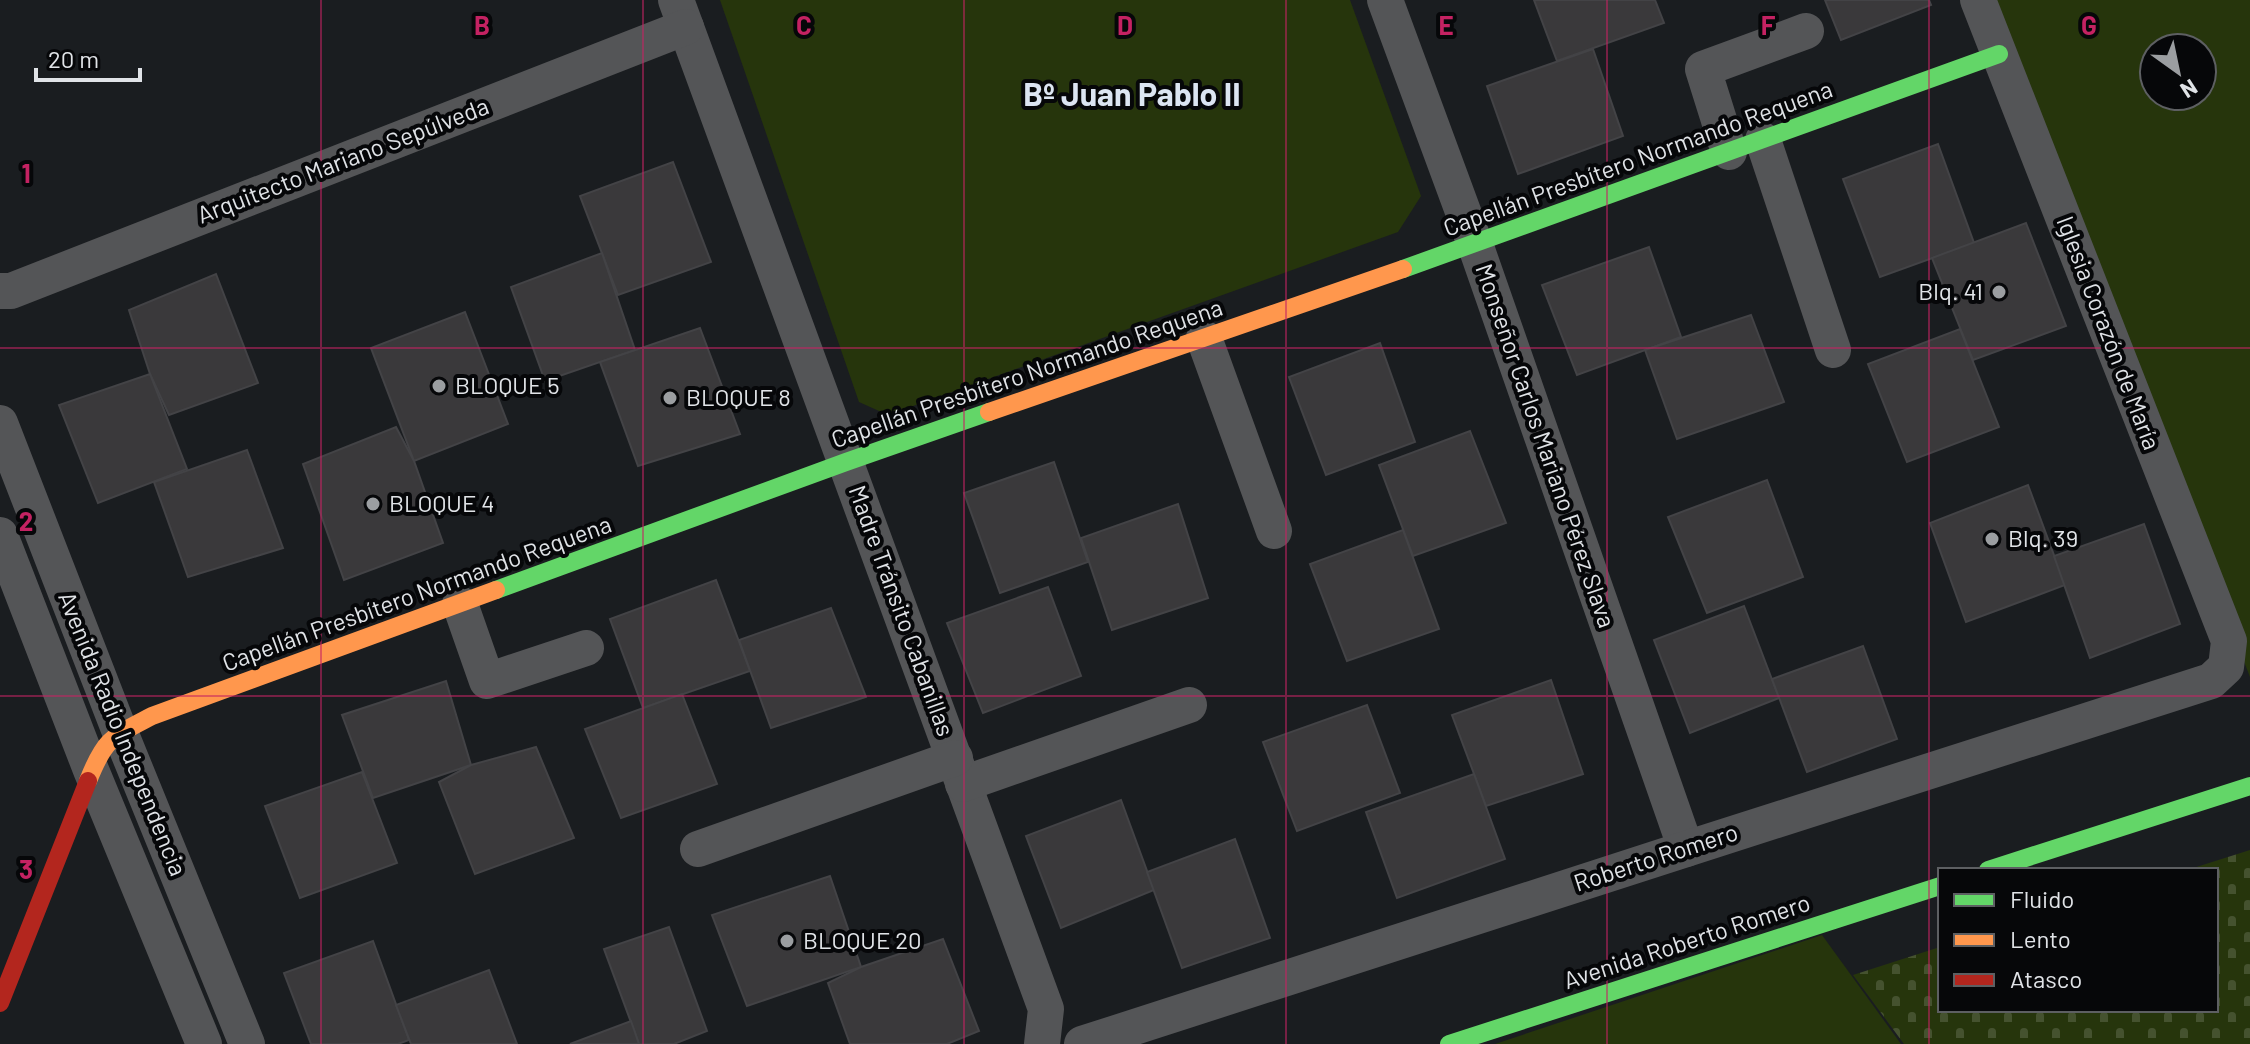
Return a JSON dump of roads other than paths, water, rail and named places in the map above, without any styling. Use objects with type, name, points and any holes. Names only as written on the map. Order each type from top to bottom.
[{"type":"street","name":"Monseñor Carlos Mariano Pérez Slava","points":[[1385,0],[1475,244],[1686,849]]},
{"type":"street","name":"Iglesia Corazón de María","points":[[1978,0],[2229,641],[2226,667]]},
{"type":"street","name":"Arquitecto Mariano Sepúlveda","points":[[4,294],[681,14]]},
{"type":"street","name":"Madre Tránsito Cabanillas","points":[[681,14],[1046,1009],[1042,1044]]},
{"type":"street","points":[[1729,152],[1703,69],[1806,31]]},
{"type":"street","name":"Capellán Presbítero Normando Requena","points":[[0,1003],[99,753],[120,732],[152,716],[846,462],[1475,244],[1999,54]]},
{"type":"street","points":[[1763,140],[1833,350]]},
{"type":"street","points":[[1204,338],[1274,531]]},
{"type":"street","name":"Avenida Radio Independencia","points":[[0,423],[120,732],[247,1044]]},
{"type":"street","name":"Avenida Radio Independencia","points":[[0,535],[91,770],[204,1044]]},
{"type":"street","points":[[460,604],[487,681],[586,648]]},
{"type":"street","name":"Roberto Romero","points":[[1082,1044],[2211,681],[2226,667]]},
{"type":"street","points":[[698,849],[1189,705]]},
{"type":"street","points":[[1994,868],[2250,786]]},
{"type":"street","name":"Avenida Roberto Romero","points":[[1449,1044],[1938,887]]},
{"type":"place","name":"Blq. 41","points":[[1999,292]]},
{"type":"place","name":"BLOQUE 5","points":[[439,386]]},
{"type":"place","name":"BLOQUE 8","points":[[670,398]]},
{"type":"place","name":"BLOQUE 4","points":[[373,504]]},
{"type":"place","name":"Blq. 39","points":[[1992,539]]},
{"type":"place","name":"BLOQUE 20","points":[[787,941]]},
{"type":"district","name":"Bº Juan Pablo II","points":[[1132,95]]}]
